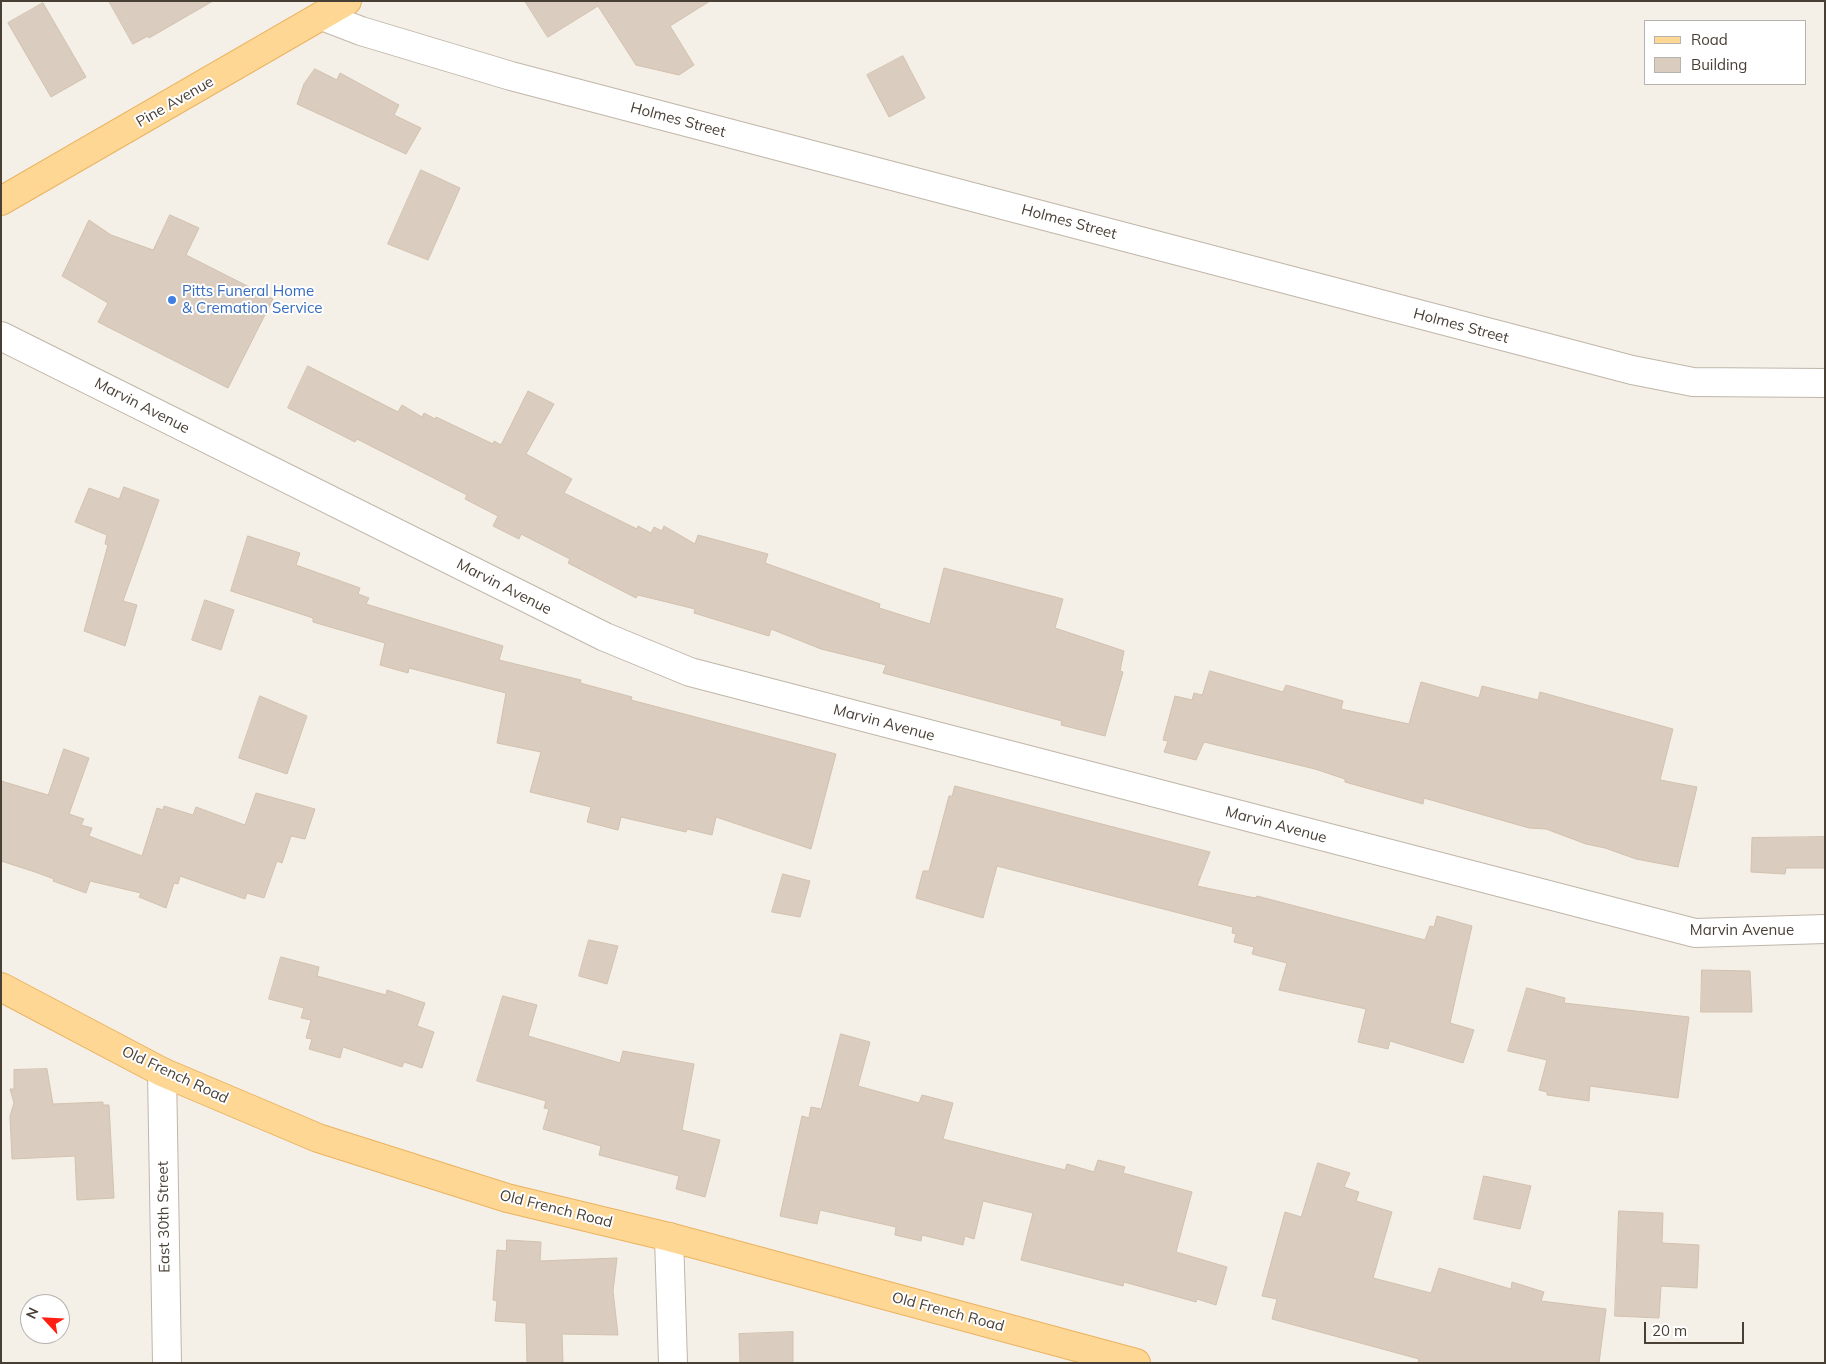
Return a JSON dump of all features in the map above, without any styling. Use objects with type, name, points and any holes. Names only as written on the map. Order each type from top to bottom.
[{"type":"main road","name":"Pine Avenue","points":[[1,202],[347,1]]},
{"type":"main road","name":"Old French Road","points":[[1,987],[162,1072],[318,1138],[507,1198],[669,1237],[1136,1363]]},
{"type":"street","name":"Holmes Street","points":[[322,16],[361,31],[512,76],[1632,370],[1693,382],[1825,383]]},
{"type":"street","name":"Marvin Avenue","points":[[1,336],[605,638],[690,672],[1695,933],[1825,929]]},
{"type":"street","name":"East 30th Street","points":[[162,1072],[167,1363]]},
{"type":"street","points":[[669,1237],[673,1363]]},
{"type":"building","points":[[109,1],[213,1],[149,38],[148,36],[133,44]]},
{"type":"building","points":[[525,1],[710,1],[670,26],[694,65],[679,75],[636,65],[598,6],[548,37]]},
{"type":"building","points":[[43,3],[86,77],[51,97],[8,23]]},
{"type":"building","points":[[903,56],[925,98],[889,117],[867,75]]},
{"type":"building","points":[[315,69],[337,80],[340,73],[399,105],[394,115],[421,128],[406,154],[297,104],[304,84]]},
{"type":"building","points":[[421,170],[460,188],[428,260],[388,244]]},
{"type":"building","points":[[170,215],[199,228],[186,255],[273,299],[228,388],[98,322],[108,303],[62,276],[89,220],[111,235],[153,250]]},
{"type":"building","points":[[308,366],[398,412],[402,405],[422,417],[424,413],[435,419],[436,417],[493,444],[494,441],[501,445],[528,391],[554,404],[526,454],[572,479],[564,493],[637,529],[638,526],[651,533],[654,527],[662,531],[664,526],[695,544],[698,535],[768,554],[765,563],[880,604],[879,608],[930,624],[944,568],[1063,599],[1055,628],[1124,651],[1120,671],[1123,672],[1105,736],[1061,725],[1062,721],[883,673],[886,665],[821,649],[771,629],[769,636],[694,613],[695,609],[638,595],[636,598],[568,563],[570,559],[521,534],[519,539],[493,526],[498,516],[465,499],[467,495],[357,439],[355,442],[288,408]]},
{"type":"building","points":[[124,487],[159,500],[123,601],[137,605],[125,646],[84,631],[108,545],[105,544],[107,535],[75,522],[89,488],[119,499]]},
{"type":"building","points":[[248,536],[300,553],[296,565],[360,588],[358,594],[369,598],[366,604],[503,646],[499,660],[581,680],[580,683],[632,697],[631,700],[836,754],[811,849],[716,817],[712,835],[687,829],[686,832],[621,817],[618,830],[587,822],[591,807],[530,792],[541,752],[497,743],[506,693],[409,668],[408,673],[380,665],[385,643],[313,622],[313,618],[231,591]]},
{"type":"building","points":[[205,600],[234,610],[221,650],[192,640]]},
{"type":"building","points":[[1210,671],[1283,692],[1286,685],[1343,701],[1341,709],[1409,724],[1421,682],[1479,698],[1482,686],[1538,700],[1540,692],[1673,729],[1660,780],[1697,787],[1678,867],[1636,859],[1605,848],[1586,844],[1546,829],[1529,828],[1424,798],[1423,804],[1345,782],[1345,779],[1315,769],[1204,742],[1196,760],[1164,752],[1168,741],[1163,740],[1175,696],[1192,700],[1194,693],[1202,695]]},
{"type":"building","points":[[260,696],[307,716],[287,774],[239,758]]},
{"type":"building","points":[[64,749],[89,758],[69,814],[84,819],[81,825],[92,828],[89,836],[142,856],[157,808],[163,810],[164,806],[193,815],[196,807],[245,825],[256,793],[315,809],[305,839],[291,836],[282,863],[277,861],[264,898],[247,893],[245,899],[180,876],[178,884],[174,883],[166,908],[139,897],[141,893],[90,881],[86,893],[53,881],[54,879],[1,861],[1,781],[48,795]]},
{"type":"building","points":[[955,786],[1210,852],[1197,886],[1255,898],[1257,896],[1425,940],[1430,926],[1434,927],[1437,916],[1472,926],[1450,1023],[1474,1030],[1463,1063],[1390,1041],[1388,1049],[1358,1042],[1366,1009],[1279,990],[1287,963],[1252,954],[1254,947],[1234,942],[1236,934],[1232,933],[1233,927],[997,866],[983,918],[916,898],[923,871],[929,871],[949,796],[952,796]]},
{"type":"building","points":[[1825,837],[1825,868],[1786,868],[1785,874],[1751,872],[1752,838]]},
{"type":"building","points":[[783,874],[810,881],[800,917],[772,912]]},
{"type":"building","points":[[589,940],[618,946],[607,984],[579,976]]},
{"type":"building","points":[[281,957],[319,967],[317,976],[386,995],[387,990],[425,1003],[417,1026],[434,1032],[422,1068],[404,1062],[402,1067],[343,1047],[340,1058],[309,1049],[312,1039],[306,1038],[311,1020],[301,1018],[304,1008],[269,999]]},
{"type":"building","points":[[1702,970],[1750,971],[1752,1012],[1701,1012]]},
{"type":"building","points":[[1527,988],[1565,998],[1564,1003],[1689,1017],[1678,1098],[1590,1086],[1589,1101],[1547,1095],[1547,1092],[1539,1090],[1547,1060],[1508,1051]]},
{"type":"building","points":[[503,996],[537,1005],[528,1036],[620,1063],[623,1051],[694,1064],[682,1130],[720,1140],[705,1197],[676,1189],[679,1176],[599,1155],[601,1146],[543,1129],[549,1109],[544,1108],[546,1101],[477,1081]]},
{"type":"building","points":[[841,1034],[870,1042],[858,1086],[919,1103],[922,1095],[953,1103],[943,1139],[1065,1170],[1067,1164],[1094,1172],[1098,1160],[1125,1167],[1123,1173],[1192,1192],[1176,1252],[1227,1267],[1216,1305],[1197,1299],[1196,1302],[1124,1282],[1123,1286],[1021,1260],[1033,1213],[983,1201],[974,1239],[965,1236],[963,1245],[922,1235],[921,1241],[895,1235],[896,1227],[820,1210],[817,1224],[780,1216],[802,1116],[809,1118],[811,1107],[821,1109]]},
{"type":"building","points":[[47,1069],[53,1104],[103,1102],[103,1105],[109,1105],[114,1198],[77,1200],[75,1156],[12,1159],[10,1116],[14,1103],[10,1089],[14,1089],[14,1070]]},
{"type":"building","points":[[1318,1163],[1350,1173],[1344,1187],[1359,1192],[1356,1201],[1392,1212],[1373,1278],[1431,1293],[1439,1268],[1511,1289],[1512,1282],[1544,1292],[1541,1301],[1606,1309],[1599,1363],[1418,1363],[1419,1359],[1272,1319],[1277,1299],[1262,1296],[1285,1212],[1301,1217]]},
{"type":"building","points":[[1484,1176],[1531,1186],[1520,1229],[1474,1219]]},
{"type":"building","points":[[1619,1211],[1663,1213],[1662,1243],[1699,1245],[1697,1288],[1661,1286],[1659,1318],[1615,1316]]},
{"type":"building","points":[[507,1240],[541,1242],[540,1261],[617,1258],[613,1291],[618,1335],[562,1334],[563,1363],[527,1363],[526,1323],[495,1321],[497,1301],[493,1300],[497,1250],[506,1251]]},
{"type":"building","points":[[793,1332],[793,1363],[740,1363],[739,1334]]},
{"type":"place","name":"Pitts Funeral Home & Cremation Service","points":[[172,300]]}]
